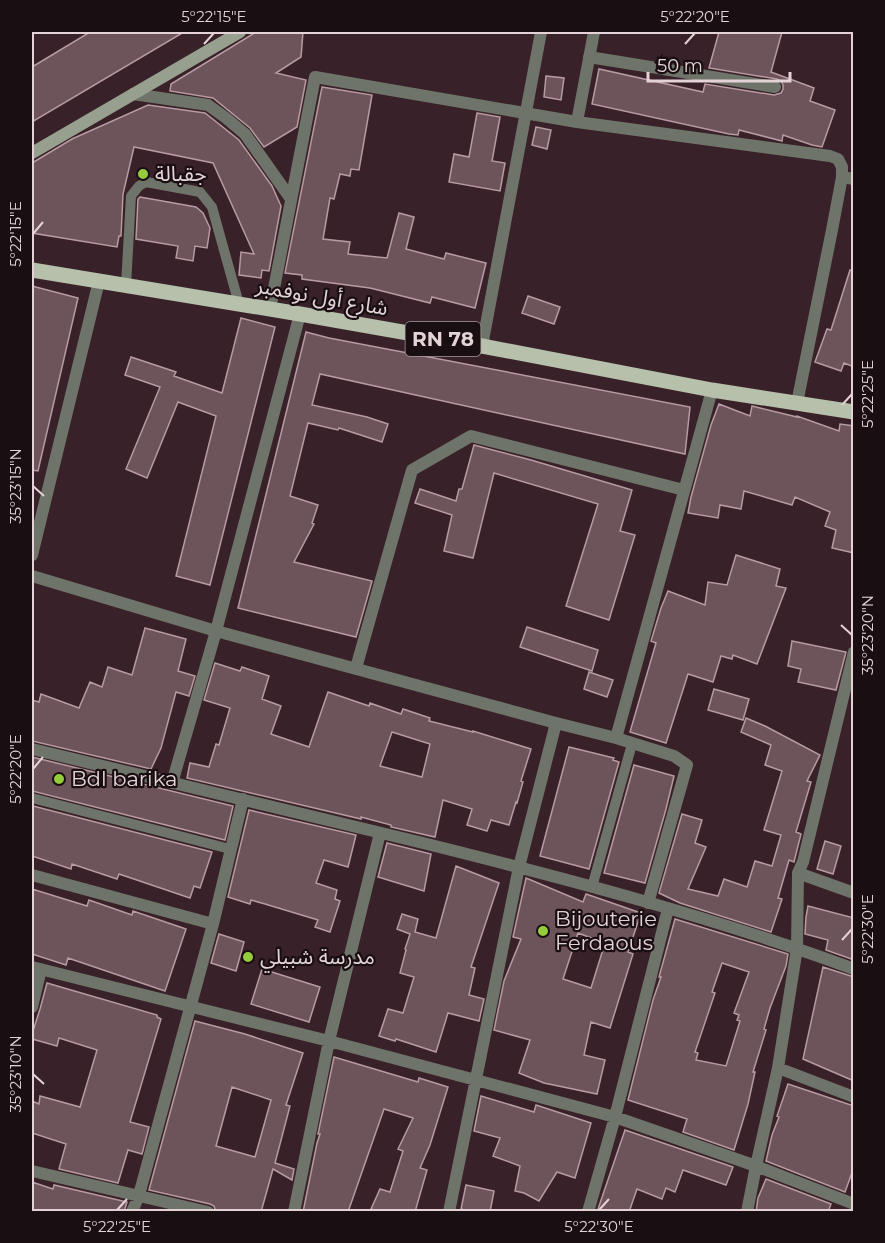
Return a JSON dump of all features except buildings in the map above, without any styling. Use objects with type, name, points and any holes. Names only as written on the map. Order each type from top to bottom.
[{"type":"main road","name":"شارع أول نوفمبر","points":[[32,270],[482,346],[712,390],[854,412]]},
{"type":"street","points":[[32,153],[240,32]]},
{"type":"street","points":[[482,346],[541,32]]},
{"type":"street","points":[[577,122],[594,32]]},
{"type":"street","points":[[589,57],[775,87]]},
{"type":"street","points":[[270,309],[315,77],[577,122],[830,156],[837,159],[848,178],[832,230],[797,404]]},
{"type":"street","points":[[133,94],[208,105],[245,134],[291,199]]},
{"type":"street","points":[[32,555],[99,281]]},
{"type":"street","points":[[172,783],[216,631],[300,314]]},
{"type":"street","points":[[616,738],[712,390]]},
{"type":"street","points":[[356,668],[412,470],[471,436],[684,490]]},
{"type":"street","points":[[32,576],[216,631],[616,738],[674,756],[687,765],[648,903]]},
{"type":"street","points":[[747,1212],[778,1068],[797,948],[798,873],[803,862],[854,652]]},
{"type":"street","points":[[449,1212],[519,867],[556,723]]},
{"type":"street","points":[[32,749],[519,867],[797,948],[854,969]]},
{"type":"street","points":[[132,1212],[139,1195],[213,924],[243,799]]},
{"type":"street","points":[[294,1212],[329,1041],[380,832]]},
{"type":"street","points":[[798,873],[854,893]]},
{"type":"street","points":[[32,875],[213,924]]},
{"type":"street","points":[[588,1212],[615,1117],[668,909]]},
{"type":"street","points":[[32,1007],[36,968],[329,1041],[615,1117],[756,1166],[854,1204]]},
{"type":"street","points":[[778,1068],[854,1097]]},
{"type":"street","points":[[32,1171],[208,1212]]},
{"type":"lane","points":[[126,285],[131,196],[139,186],[146,182],[200,192],[212,207],[239,304]]},
{"type":"lane","points":[[592,887],[632,744]]},
{"type":"lane","points":[[32,798],[230,849]]},
{"type":"place","name":"جقبالة","points":[[143,174]]},
{"type":"place","name":"Bdl barika","points":[[59,779]]},
{"type":"place","name":"Bijouterie Ferdaous","points":[[543,931]]},
{"type":"place","name":"مدرسة شبيلي","points":[[248,957]]}]
